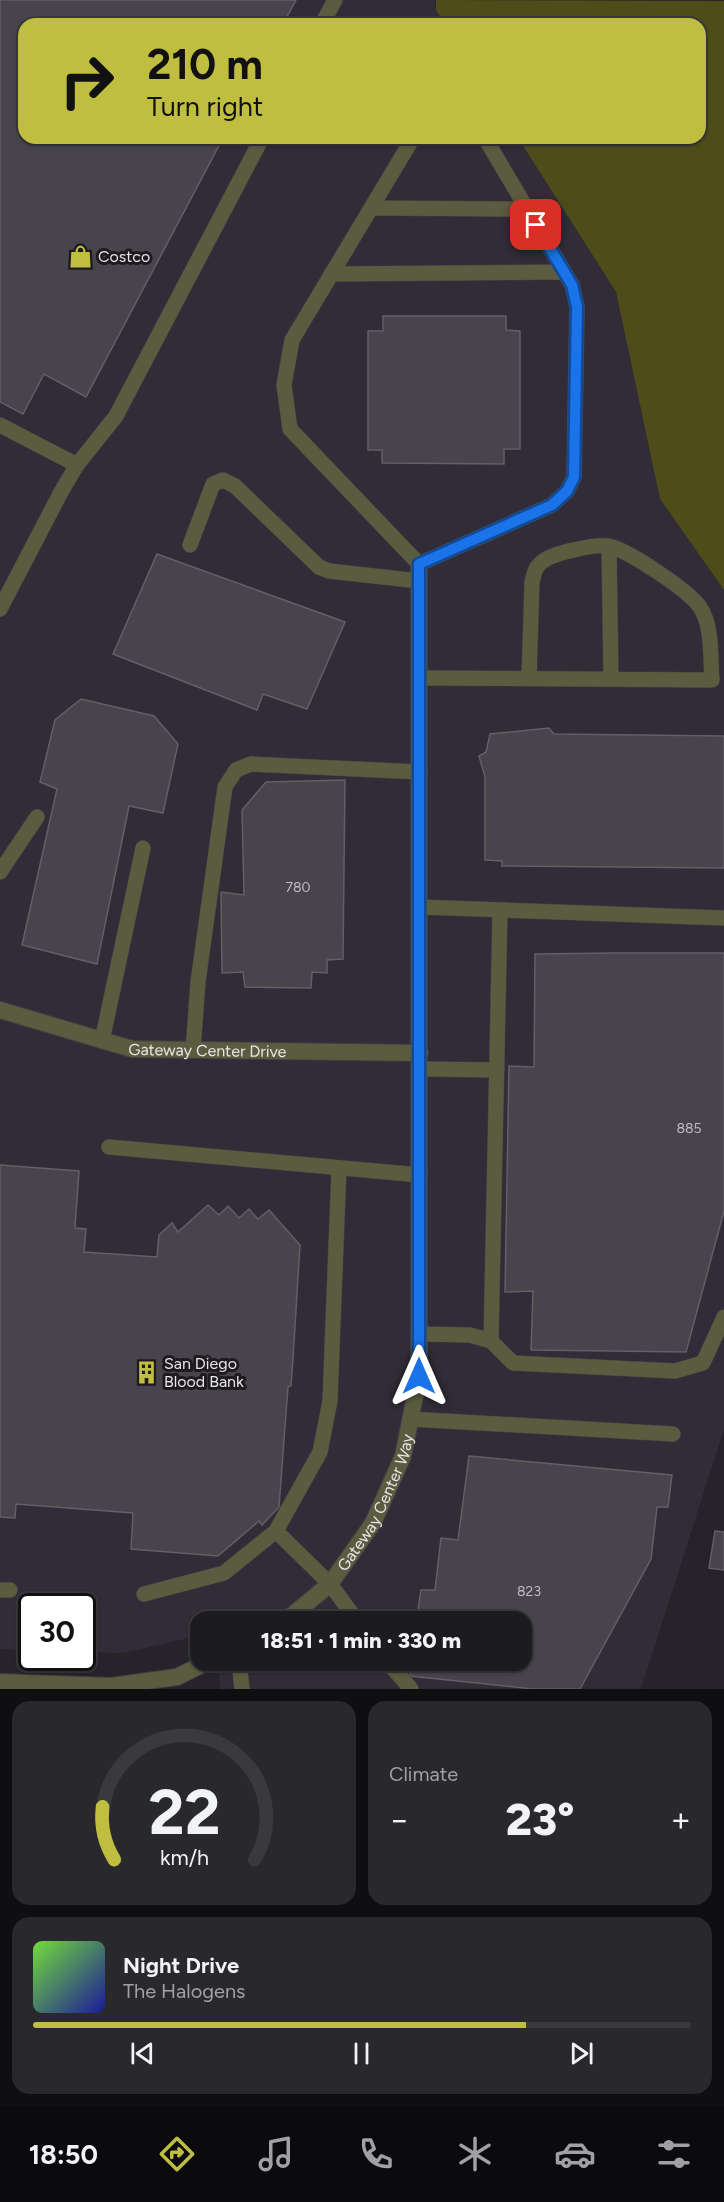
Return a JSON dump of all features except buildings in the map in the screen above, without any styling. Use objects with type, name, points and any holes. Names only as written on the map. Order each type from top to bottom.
[{"type":"street","name":"Gateway Center Way","points":[[297,1611],[330,1584],[373,1523],[403,1456],[419,1376],[419,564]]},
{"type":"street","name":"Gateway Center Drive","points":[[0,1010],[132,1049],[420,1061]]},
{"type":"street","points":[[0,1682],[111,1686],[177,1677],[190,1670]]},
{"type":"lane","points":[[325,18],[335,0]]},
{"type":"lane","points":[[0,609],[77,465],[116,416],[259,144]]},
{"type":"lane","points":[[409,144],[292,340],[284,385],[290,429],[419,564],[552,505],[567,491],[574,477],[577,307],[572,285],[488,144]]},
{"type":"lane","points":[[371,208],[527,209]]},
{"type":"lane","points":[[331,274],[564,272]]},
{"type":"lane","points":[[0,424],[77,465]]},
{"type":"lane","points":[[190,545],[213,484],[223,480],[235,486],[319,567],[329,571],[419,581]]},
{"type":"lane","points":[[609,546],[611,679]]},
{"type":"lane","points":[[419,678],[529,679],[611,679],[712,680],[707,623],[699,606],[625,552],[609,546],[590,547],[544,560],[536,567],[531,582],[529,679]]},
{"type":"lane","points":[[193,1050],[198,982],[215,846],[225,787],[236,770],[251,764],[420,771]]},
{"type":"lane","points":[[0,872],[37,817]]},
{"type":"lane","points":[[102,1041],[143,848]]},
{"type":"lane","points":[[420,907],[724,918]]},
{"type":"lane","points":[[491,1341],[500,910]]},
{"type":"lane","points":[[420,1061],[497,1070]]},
{"type":"lane","points":[[109,1147],[420,1175]]},
{"type":"lane","points":[[144,1594],[224,1573],[276,1530],[320,1452],[330,1401],[339,1168]]},
{"type":"lane","points":[[419,1334],[470,1335],[491,1341],[513,1363],[675,1371],[703,1363],[724,1317]]},
{"type":"lane","points":[[410,1419],[673,1434]]},
{"type":"lane","points":[[276,1530],[330,1584],[350,1611]]},
{"type":"lane","points":[[240,1671],[242,1689]]},
{"type":"lane","points":[[395,1671],[411,1689]]},
{"type":"shaded area","points":[[0,0],[435,0],[436,10],[441,18],[18,18],[18,144],[522,144],[616,292],[660,499],[724,590],[724,1429],[641,1689],[220,1689],[219,1671],[532,1671],[532,1611],[190,1611],[190,1638],[124,1653],[96,1652],[96,1593],[18,1593],[18,1650],[0,1649]]},
{"type":"shaded area","points":[[436,0],[724,1],[724,590],[660,499],[616,292],[522,144],[706,144],[706,18],[441,18],[436,10]]},
{"type":"place","name":"Costco","points":[[80,256]]},
{"type":"place","name":"San Diego Blood Bank","points":[[146,1372]]},
{"type":"route","points":[[419,1376],[419,564],[552,505],[567,491],[574,477],[577,307],[572,285],[536,225]]}]
